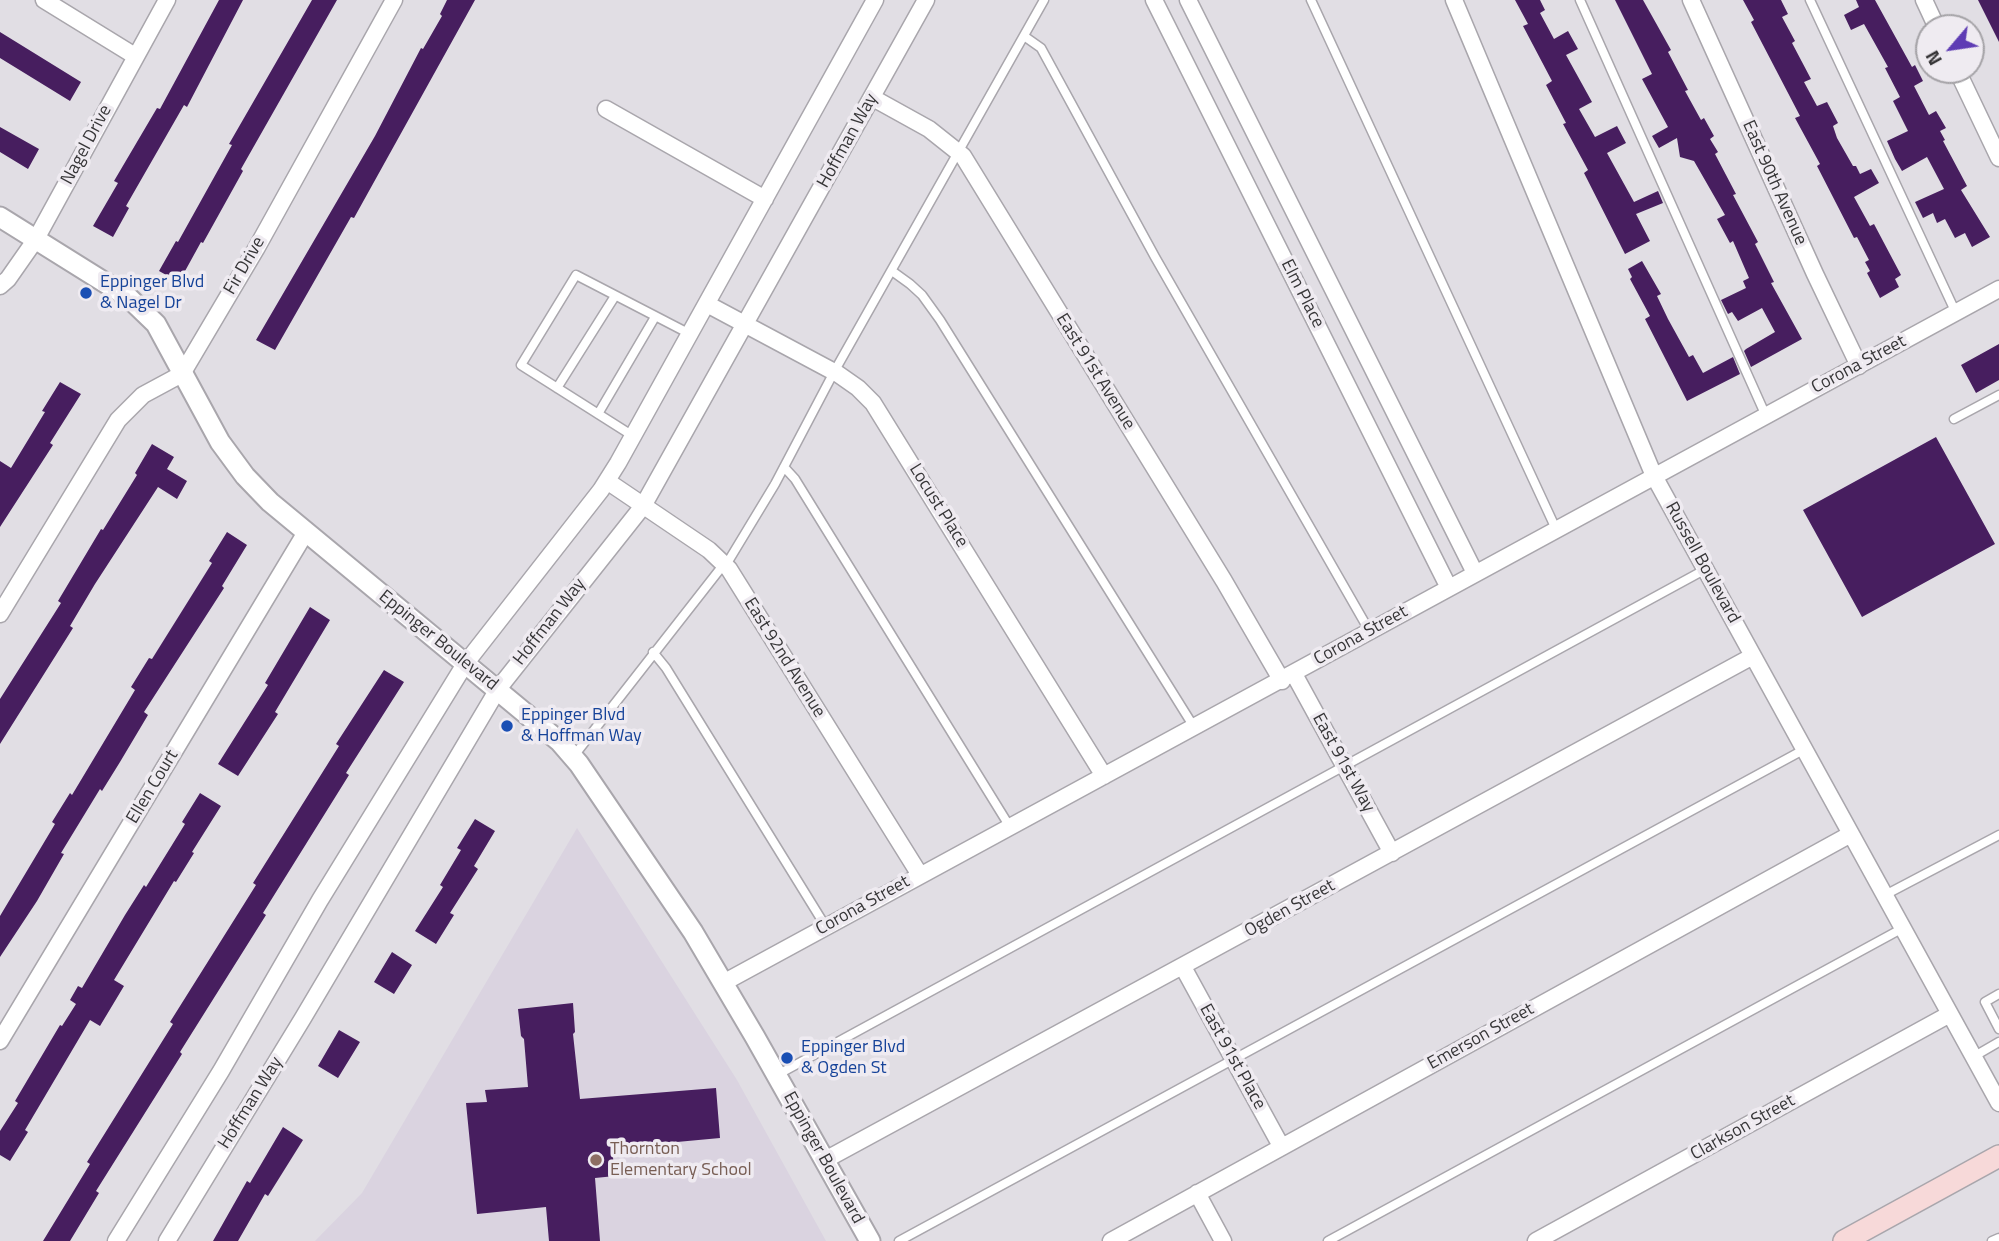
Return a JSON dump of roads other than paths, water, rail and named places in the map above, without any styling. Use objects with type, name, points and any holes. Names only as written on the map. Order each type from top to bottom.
[{"type":"main road","points":[[1844,1241],[1999,1156]]},
{"type":"street","points":[[44,0],[135,56]]},
{"type":"street","name":"Nagel Drive","points":[[0,286],[36,239],[167,0]]},
{"type":"street","name":"Fir Drive","points":[[182,374],[256,249],[394,0]]},
{"type":"street","points":[[116,1241],[465,664],[607,481],[875,0]]},
{"type":"street","name":"Hoffman Way","points":[[167,1241],[498,689],[643,506],[926,0]]},
{"type":"street","name":"Elm Place","points":[[1154,0],[1449,588]]},
{"type":"street","name":"Elm Place","points":[[1188,0],[1475,573]]},
{"type":"street","name":"Russell Boulevard","points":[[1454,0],[1654,476],[1999,1103]]},
{"type":"street","name":"East 90th Avenue","points":[[1691,0],[1859,366]]},
{"type":"street","points":[[1964,84],[1999,158]]},
{"type":"street","name":"East 91st Avenue","points":[[873,98],[929,129],[958,150],[1210,558],[1288,677]]},
{"type":"street","points":[[606,109],[765,199]]},
{"type":"street","name":"Eppinger Boulevard","points":[[0,217],[128,297],[156,324],[220,442],[245,476],[270,502],[498,689],[560,742],[573,757],[693,932],[870,1241]]},
{"type":"street","name":"Corona Street","points":[[723,983],[1999,289]]},
{"type":"street","name":"Locust Place","points":[[707,304],[834,372],[858,388],[881,413],[1104,776]]},
{"type":"street","points":[[0,614],[118,420],[143,395],[182,374]]},
{"type":"street","name":"East 92nd Avenue","points":[[607,481],[709,550],[725,564],[920,875]]},
{"type":"street","name":"Ellen Court","points":[[0,1041],[306,532]]},
{"type":"street","name":"Ogden Street","points":[[825,1160],[1753,656]]},
{"type":"street","name":"East 91st Way","points":[[1288,677],[1345,765],[1392,853]]},
{"type":"street","name":"Emerson Street","points":[[1111,1241],[1852,834]]},
{"type":"street","name":"East 91st Place","points":[[1184,967],[1282,1146]]},
{"type":"street","name":"Clarkson Street","points":[[1536,1241],[1950,1014]]},
{"type":"street","points":[[1197,1193],[1223,1241]]},
{"type":"lane","points":[[573,757],[653,652],[725,564],[784,467],[834,372],[1044,0]]},
{"type":"lane","points":[[1311,0],[1556,529]]},
{"type":"lane","points":[[1580,0],[1766,416]]},
{"type":"lane","points":[[1810,0],[1956,313]]},
{"type":"lane","points":[[1024,36],[1041,48],[1155,257],[1370,632]]},
{"type":"lane","points":[[892,271],[922,295],[940,320],[1194,727]]},
{"type":"lane","points":[[633,436],[521,366],[576,275],[690,334]]},
{"type":"lane","points":[[557,388],[615,296]]},
{"type":"lane","points":[[598,414],[655,317]]},
{"type":"lane","points":[[1954,419],[1999,395]]},
{"type":"lane","points":[[784,467],[795,480],[1010,827]]},
{"type":"lane","points":[[777,1075],[1706,569]]},
{"type":"lane","points":[[653,652],[666,668],[826,927]]},
{"type":"lane","points":[[899,1241],[1805,749]]},
{"type":"lane","points":[[1885,895],[1999,835]]},
{"type":"lane","points":[[1328,1241],[1903,928]]},
{"type":"lane","points":[[1999,994],[1985,1002],[1999,1028]]},
{"type":"lane","points":[[1973,1056],[1999,1042]]},
{"type":"lane","points":[[1992,1241],[1999,1238]]},
{"type":"place","name":"Eppinger Blvd & Nagel Dr","points":[[86,293]]},
{"type":"place","name":"Eppinger Blvd & Hoffman Way","points":[[507,726]]},
{"type":"place","name":"Eppinger Blvd & Ogden St","points":[[787,1058]]},
{"type":"place","name":"Thornton Elementary School","points":[[596,1160]]}]
